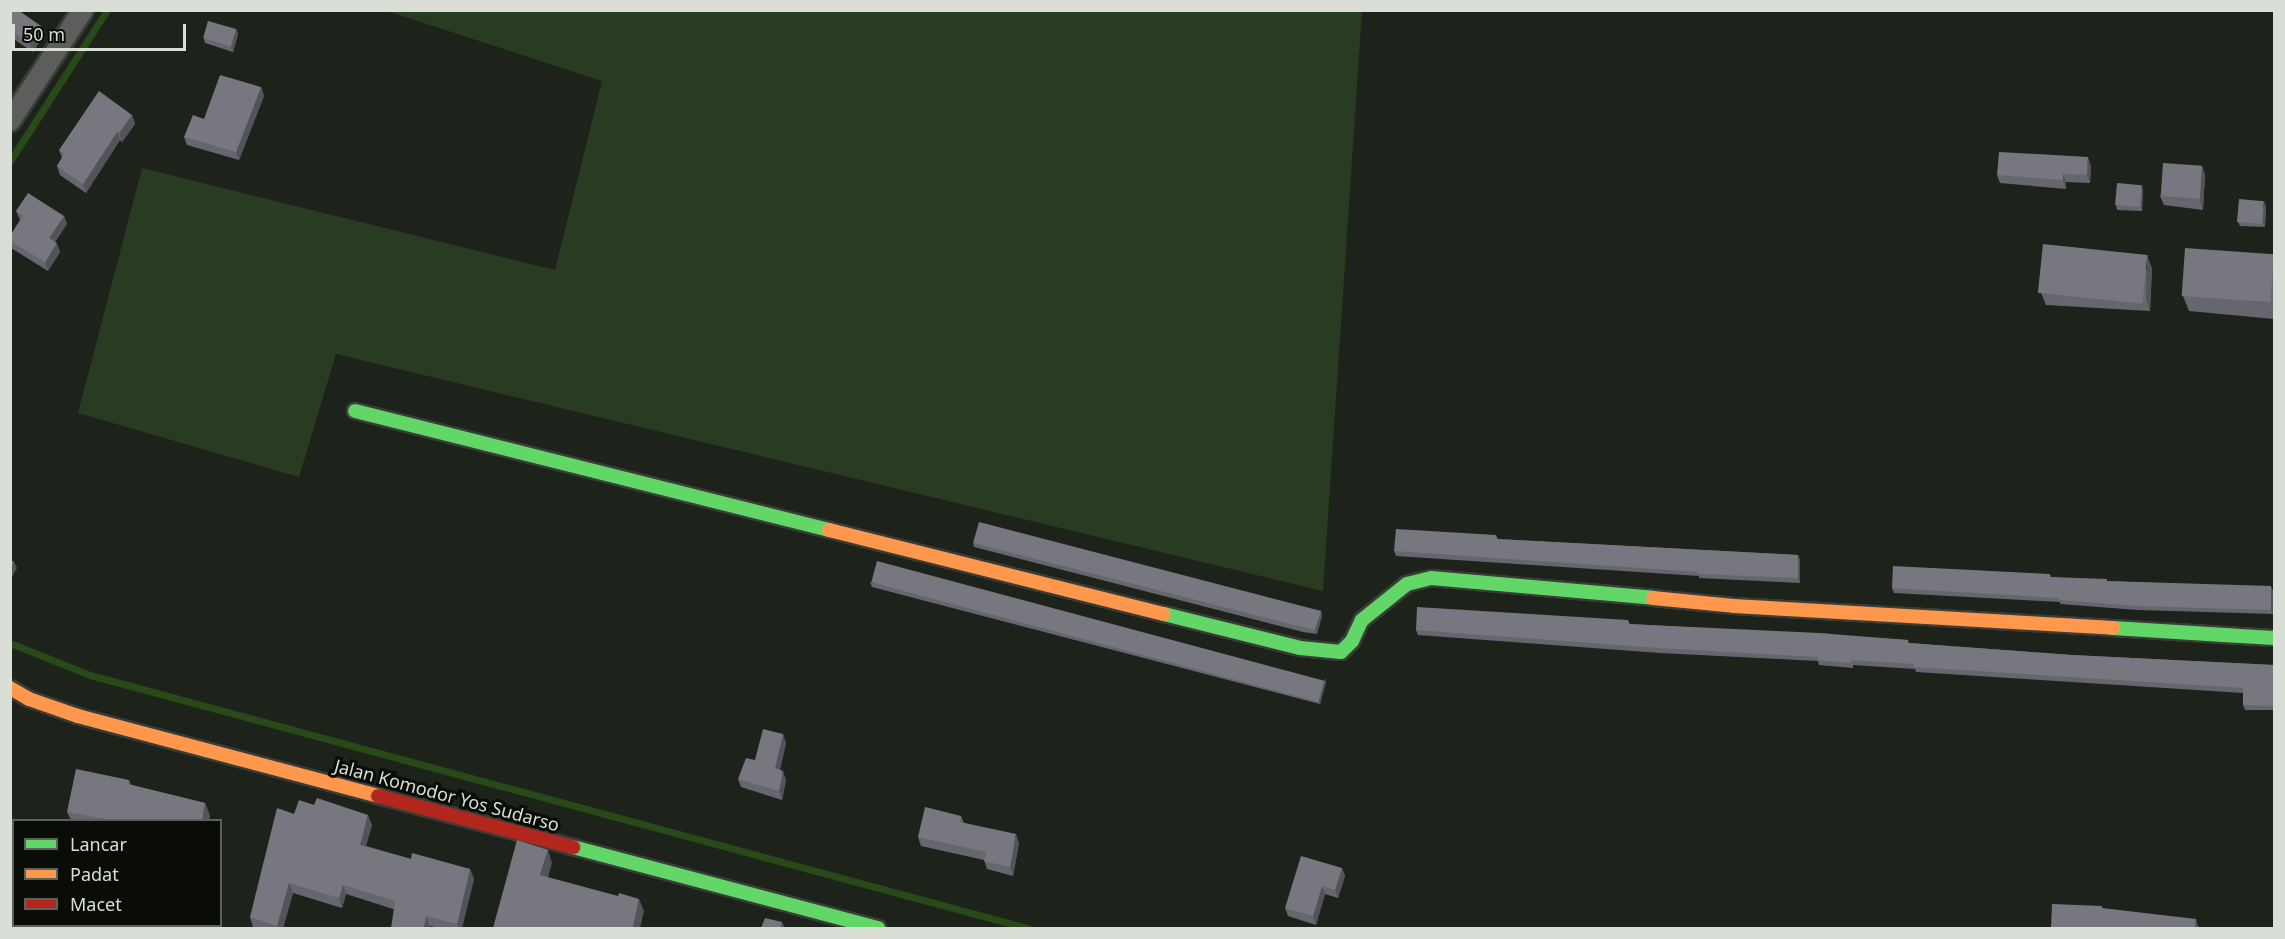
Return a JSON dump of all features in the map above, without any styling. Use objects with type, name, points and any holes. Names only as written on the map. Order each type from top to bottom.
[{"type":"street","points":[[10,121],[82,10]]},
{"type":"street","points":[[355,411],[1300,648],[1326,652],[1341,652],[1352,641],[1362,620],[1407,584],[1431,578],[1734,606],[2274,638]]},
{"type":"street","name":"Jalan Komodor Yos Sudarso","points":[[10,688],[29,699],[78,716],[878,928]]},
{"type":"green space","points":[[387,11],[1362,11],[1323,591],[336,354],[299,477],[78,413],[142,168],[555,270],[602,81]]},
{"type":"building","points":[[10,10],[18,10],[41,26],[30,44],[12,31],[10,33]]},
{"type":"building","points":[[208,21],[236,29],[231,46],[203,38]]},
{"type":"building","points":[[220,75],[261,87],[236,152],[184,137],[193,115],[204,119]]},
{"type":"building","points":[[99,91],[132,115],[119,133],[117,132],[83,184],[57,166],[64,154],[59,150]]},
{"type":"building","points":[[1999,152],[2088,157],[2087,175],[2063,174],[2063,180],[1997,175]]},
{"type":"building","points":[[2163,163],[2202,166],[2200,199],[2161,196]]},
{"type":"building","points":[[2117,183],[2142,185],[2140,207],[2115,205]]},
{"type":"building","points":[[28,193],[64,216],[49,238],[57,243],[45,262],[10,241],[10,236],[23,216],[16,211]]},
{"type":"building","points":[[2239,199],[2264,201],[2262,224],[2237,222]]},
{"type":"building","points":[[2043,244],[2147,255],[2142,304],[2038,293]]},
{"type":"building","points":[[2185,248],[2274,254],[2270,302],[2182,296]]},
{"type":"building","points":[[979,522],[1321,611],[1315,630],[973,543]]},
{"type":"building","points":[[1396,529],[1496,535],[1496,539],[1798,555],[1798,578],[1698,574],[1698,572],[1394,551]]},
{"type":"building","points":[[877,561],[1324,681],[1319,702],[871,582]]},
{"type":"building","points":[[1893,566],[2050,574],[2050,577],[2107,579],[2107,581],[2271,586],[2271,610],[2137,606],[2059,600],[2059,598],[1892,588]]},
{"type":"building","points":[[1417,607],[1628,620],[1628,624],[1819,633],[1908,640],[1908,643],[2072,655],[2274,665],[2274,706],[2243,705],[2243,688],[1914,667],[1914,664],[1851,660],[1851,663],[1817,660],[1818,657],[1416,630]]},
{"type":"building","points":[[763,729],[783,734],[775,768],[783,771],[779,791],[738,779],[746,758],[755,760]]},
{"type":"building","points":[[76,769],[129,780],[128,784],[205,803],[202,819],[106,819],[67,812]]},
{"type":"building","points":[[317,798],[368,815],[360,845],[411,859],[412,853],[470,869],[457,924],[426,916],[424,928],[391,928],[395,901],[343,885],[339,898],[289,883],[277,926],[250,917],[277,808],[294,814],[299,800],[314,805]]},
{"type":"building","points":[[925,807],[961,816],[960,822],[1016,834],[1010,867],[984,861],[986,852],[918,837]]},
{"type":"building","points":[[517,840],[548,850],[540,875],[618,896],[619,893],[639,899],[633,928],[493,928]]},
{"type":"building","points":[[1301,856],[1342,868],[1335,890],[1322,886],[1313,916],[1285,908]]},
{"type":"building","points":[[2052,904],[2102,906],[2102,908],[2196,919],[2195,928],[2051,928]]},
{"type":"building","points":[[765,918],[782,922],[781,928],[761,928]]},
{"type":"waterway","points":[[10,161],[107,10]]},
{"type":"waterway","points":[[10,643],[90,675],[1027,928]]},
{"type":"traffic: fast","points":[[355,411],[829,530]]},
{"type":"traffic: fast","points":[[1164,614],[1300,648],[1341,652],[1352,641],[1362,620],[1407,584],[1431,578],[1653,598]]},
{"type":"traffic: fast","points":[[2113,628],[2274,638]]},
{"type":"traffic: fast","points":[[573,847],[878,928]]},
{"type":"traffic: slow","points":[[829,530],[1164,614]]},
{"type":"traffic: slow","points":[[1653,598],[1734,606],[2113,628]]},
{"type":"traffic: slow","points":[[10,688],[29,699],[78,716],[378,796]]},
{"type":"traffic: jam","points":[[378,796],[573,847]]}]
